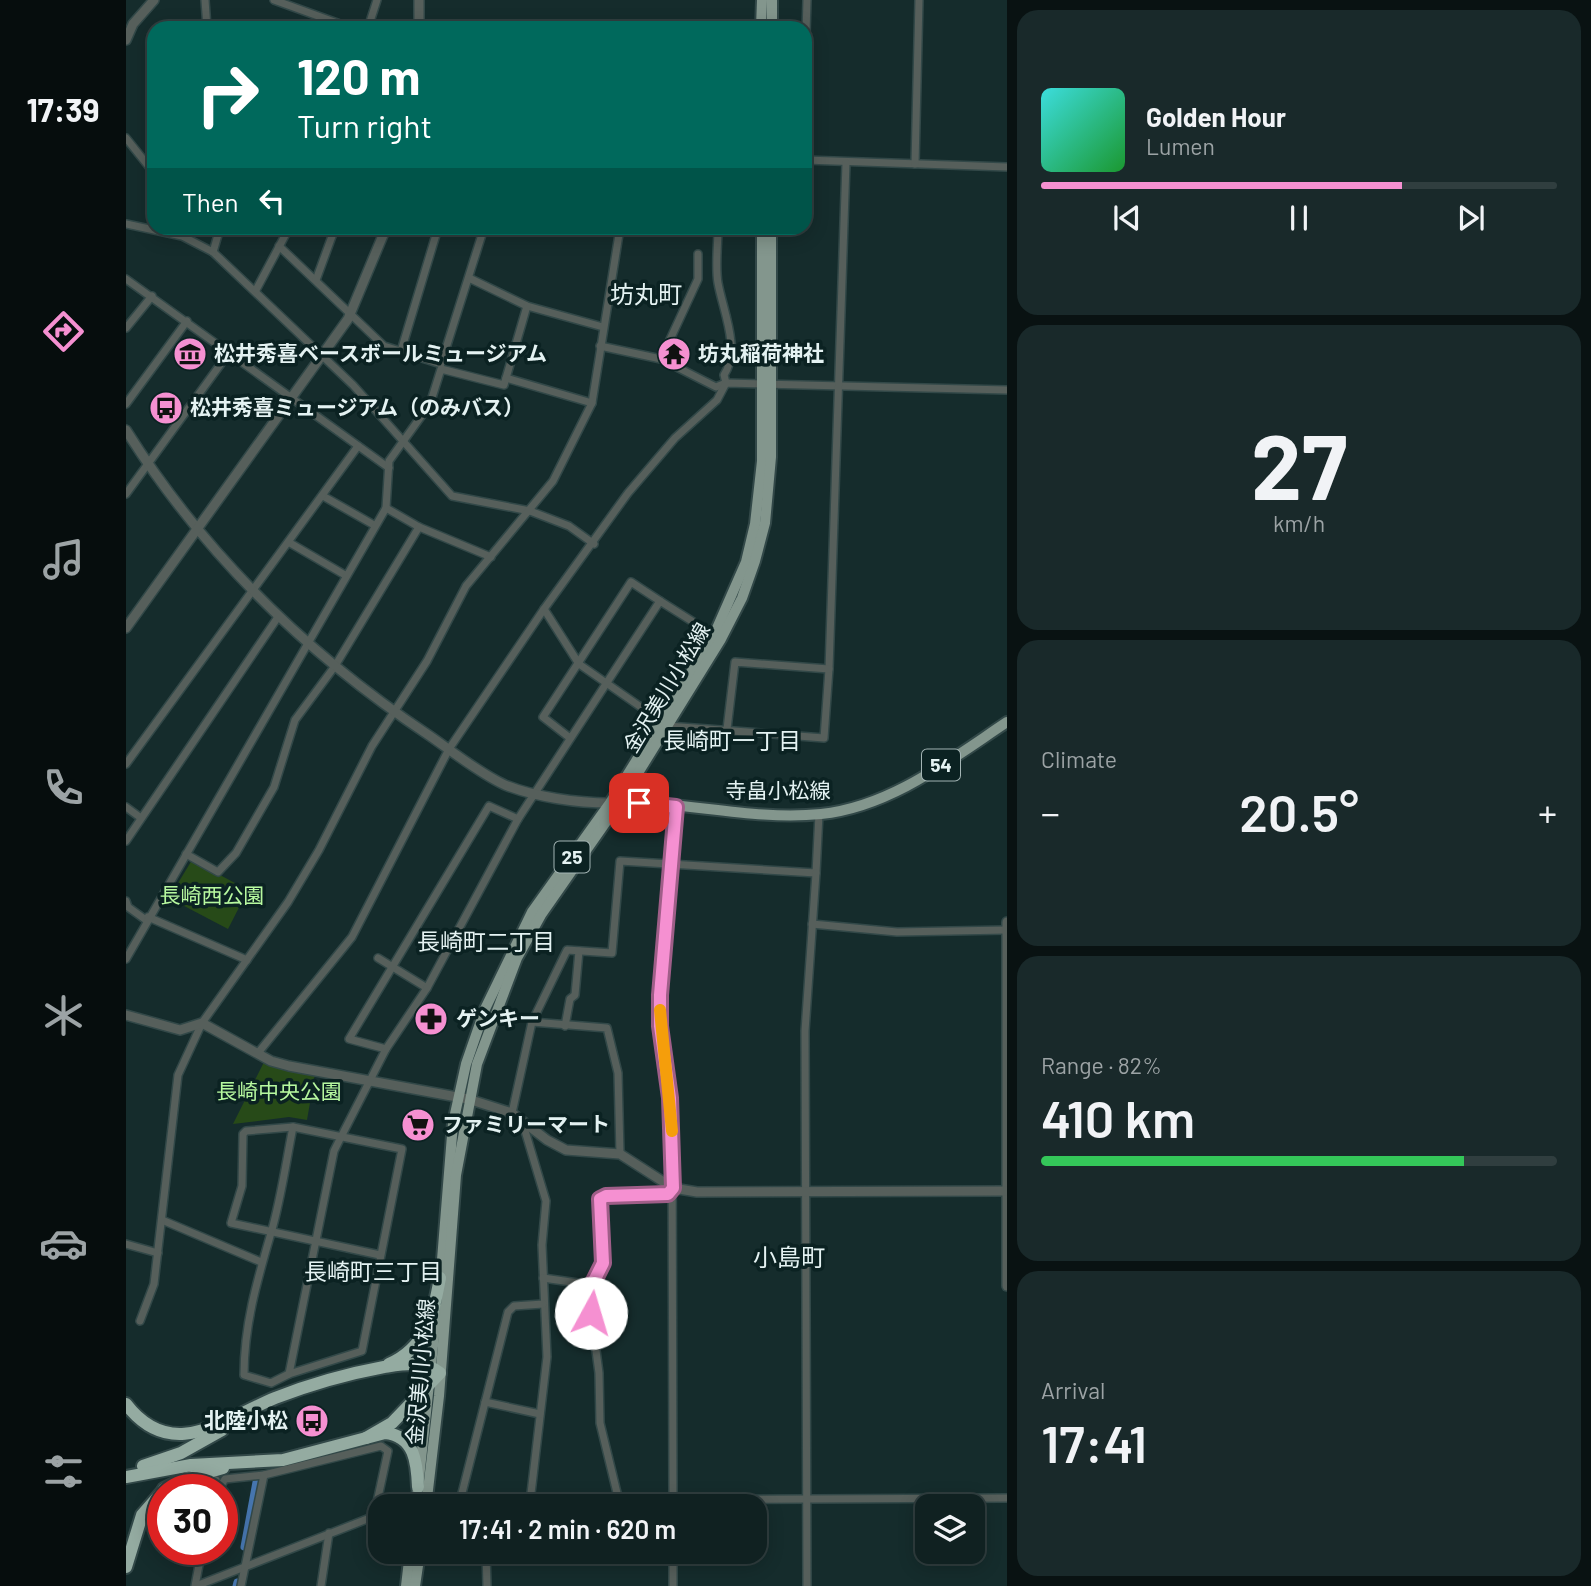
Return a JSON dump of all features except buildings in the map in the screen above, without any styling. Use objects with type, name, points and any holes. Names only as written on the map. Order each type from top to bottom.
[{"type":"highway","points":[[376,1369],[403,1356],[422,1339],[431,1322],[440,1278]]},
{"type":"highway","points":[[126,1404],[148,1425],[184,1434],[209,1430],[323,1381],[413,1364],[434,1374],[393,1423],[366,1438]]},
{"type":"highway","points":[[126,1470],[162,1460],[197,1445],[248,1412]]},
{"type":"highway","points":[[200,1474],[263,1469],[385,1433],[404,1440],[416,1459],[418,1487]]},
{"type":"highway","points":[[126,1477],[191,1465],[263,1469]]},
{"type":"highway","points":[[126,1567],[142,1515],[147,1509]]},
{"type":"main road","points":[[761,21],[762,0]]},
{"type":"main road","points":[[772,0],[772,21]]},
{"type":"main road","name":"25","points":[[419,1494],[434,1374],[446,1180],[485,1009],[532,912],[615,802],[714,635],[736,591],[755,524],[766,385],[762,235]]},
{"type":"main road","name":"金沢美川小松線","points":[[664,723],[721,639],[755,561],[765,523],[771,457],[766,385],[771,235]]},
{"type":"main road","name":"寺畠小松線","points":[[615,802],[819,814],[871,802],[906,786],[1006,723]]},
{"type":"main road","name":"金沢美川小松線","points":[[422,1494],[463,1097]]},
{"type":"main road","points":[[405,1586],[408,1564]]},
{"type":"main road","points":[[415,1586],[418,1564]]},
{"type":"street","points":[[126,39],[133,24],[154,0]]},
{"type":"street","points":[[205,0],[206,21]]},
{"type":"street","points":[[274,0],[332,21]]},
{"type":"street","points":[[370,21],[377,0]]},
{"type":"street","points":[[419,0],[419,21]]},
{"type":"street","points":[[806,21],[807,0]]},
{"type":"street","points":[[915,164],[919,0]]},
{"type":"street","points":[[126,138],[147,168]]},
{"type":"street","points":[[812,161],[1006,167]]},
{"type":"street","points":[[544,609],[579,664],[664,723],[824,738],[830,669],[846,163]]},
{"type":"street","points":[[126,224],[147,228]]},
{"type":"street","points":[[177,235],[213,252],[256,290],[352,385],[452,496],[530,511],[569,526],[594,544]]},
{"type":"street","points":[[213,252],[218,235]]},
{"type":"street","points":[[256,290],[285,235]]},
{"type":"street","points":[[316,280],[332,235]]},
{"type":"street","points":[[126,628],[323,357],[350,315],[383,235]]},
{"type":"street","points":[[401,351],[436,235]]},
{"type":"street","points":[[279,246],[384,346],[442,364],[482,235]]},
{"type":"street","points":[[140,1321],[155,1284],[178,1075],[202,1023],[288,902],[330,830],[372,746],[428,661],[466,586],[552,481],[592,403],[619,235]]},
{"type":"street","points":[[258,1053],[352,937],[449,749],[544,609],[594,544],[628,493],[675,438],[717,400],[726,383],[723,375],[729,366],[729,324],[717,281],[719,235]]},
{"type":"street","points":[[661,359],[698,279],[698,254]]},
{"type":"street","points":[[469,278],[527,306],[603,327]]},
{"type":"street","points":[[126,279],[389,468]]},
{"type":"street","points":[[126,328],[152,296]]},
{"type":"street","points":[[126,958],[386,508],[389,461],[430,404],[441,369],[504,385],[527,306]]},
{"type":"street","points":[[126,404],[187,321]]},
{"type":"street","points":[[600,346],[661,359],[716,387],[726,383],[840,384],[1006,390]]},
{"type":"street","points":[[126,494],[228,354]]},
{"type":"street","points":[[506,378],[592,403]]},
{"type":"street","points":[[126,430],[196,530],[251,592],[335,666],[395,713],[505,785],[535,792],[615,802]]},
{"type":"street","points":[[126,764],[251,592],[290,543],[358,446]]},
{"type":"street","points":[[323,496],[374,525]]},
{"type":"street","points":[[386,508],[419,527],[491,557]]},
{"type":"street","points":[[186,854],[218,872],[236,853],[274,787],[295,720],[335,666],[419,527]]},
{"type":"street","points":[[290,543],[345,575]]},
{"type":"street","points":[[570,738],[543,717],[631,582],[714,635]]},
{"type":"street","points":[[289,1374],[334,1151],[386,1049],[426,988],[518,819],[660,601]]},
{"type":"street","points":[[126,841],[278,617]]},
{"type":"street","points":[[727,729],[735,662],[830,669]]},
{"type":"street","points":[[386,1049],[349,1040],[489,806],[518,819]]},
{"type":"street","points":[[126,807],[141,818]]},
{"type":"street","points":[[673,1494],[673,1188],[668,1070],[660,1026],[676,807]]},
{"type":"street","points":[[807,1586],[805,1031],[819,814]]},
{"type":"street","points":[[512,1113],[532,1022],[567,950],[612,953],[620,861],[816,873]]},
{"type":"street","points":[[126,901],[128,907],[147,918],[247,960]]},
{"type":"street","points":[[1006,922],[1006,1286]]},
{"type":"street","points":[[812,925],[897,932],[1006,930]]},
{"type":"street","points":[[565,1026],[570,999],[575,995],[579,951]]},
{"type":"street","points":[[378,958],[426,988]]},
{"type":"street","points":[[126,1015],[180,1030],[202,1023],[289,1066],[463,1097],[512,1113],[523,1124],[566,1150],[620,1154],[673,1188],[697,1192],[1006,1191]]},
{"type":"street","points":[[532,1022],[607,1028],[618,1073],[620,1154]]},
{"type":"street","points":[[523,1124],[546,1201],[543,1304],[547,1357],[531,1494]]},
{"type":"street","points":[[293,1127],[272,1232],[261,1262],[244,1338],[244,1375],[271,1383],[289,1374],[362,1351],[402,1149],[293,1127],[246,1131],[243,1134],[242,1186],[231,1223],[272,1232],[380,1255]]},
{"type":"street","points":[[617,1494],[600,1423],[592,1285],[603,1263],[600,1199],[606,1196],[668,1194],[673,1188]]},
{"type":"street","points":[[162,1220],[261,1262]]},
{"type":"street","points":[[126,1244],[158,1254]]},
{"type":"street","points":[[543,1278],[592,1285]]},
{"type":"street","points":[[462,1494],[508,1312],[514,1306],[543,1304]]},
{"type":"street","points":[[485,1402],[540,1414]]},
{"type":"street","points":[[238,1476],[381,1446],[388,1451],[381,1494]]},
{"type":"street","points":[[241,1586],[263,1469]]},
{"type":"street","points":[[767,1501],[1006,1498]]},
{"type":"street","points":[[195,1586],[245,1564],[368,1518]]},
{"type":"street","points":[[321,1586],[329,1533]]},
{"type":"street","points":[[486,1564],[487,1586]]},
{"type":"street","points":[[673,1564],[673,1586]]},
{"type":"street","points":[[195,1586],[199,1565]]},
{"type":"green space","name":"長崎西公園","points":[[192,860],[248,890],[228,929],[169,898]]},
{"type":"green space","name":"長崎中央公園","points":[[264,1062],[315,1074],[307,1120],[289,1117],[233,1124]]},
{"type":"waterway","points":[[244,1547],[256,1482]]},
{"type":"waterway","points":[[236,1586],[237,1582]]},
{"type":"slow traffic","points":[[660,1010],[672,1131]]},
{"type":"place","name":"松井秀喜ベースボールミュージアム","points":[[190,354]]},
{"type":"place","name":"坊丸稲荷神社","points":[[674,354]]},
{"type":"place","name":"松井秀喜ミュージアム（のみバス）","points":[[166,408]]},
{"type":"place","name":"ゲンキー","points":[[431,1019]]},
{"type":"place","name":"ファミリーマート","points":[[418,1125]]},
{"type":"place","name":"北陸小松","points":[[312,1421]]},
{"type":"district","name":"坊丸町","points":[[646,295]]},
{"type":"district","name":"長崎町一丁目","points":[[732,741]]},
{"type":"district","name":"長崎町二丁目","points":[[486,942]]},
{"type":"district","name":"小島町","points":[[789,1258]]},
{"type":"district","name":"長崎町三丁目","points":[[373,1272]]},
{"type":"route","points":[[591,1313],[592,1285],[603,1263],[600,1199],[606,1196],[668,1194],[673,1188],[672,1126],[668,1070],[660,1026],[660,995],[676,807],[639,803]]}]
